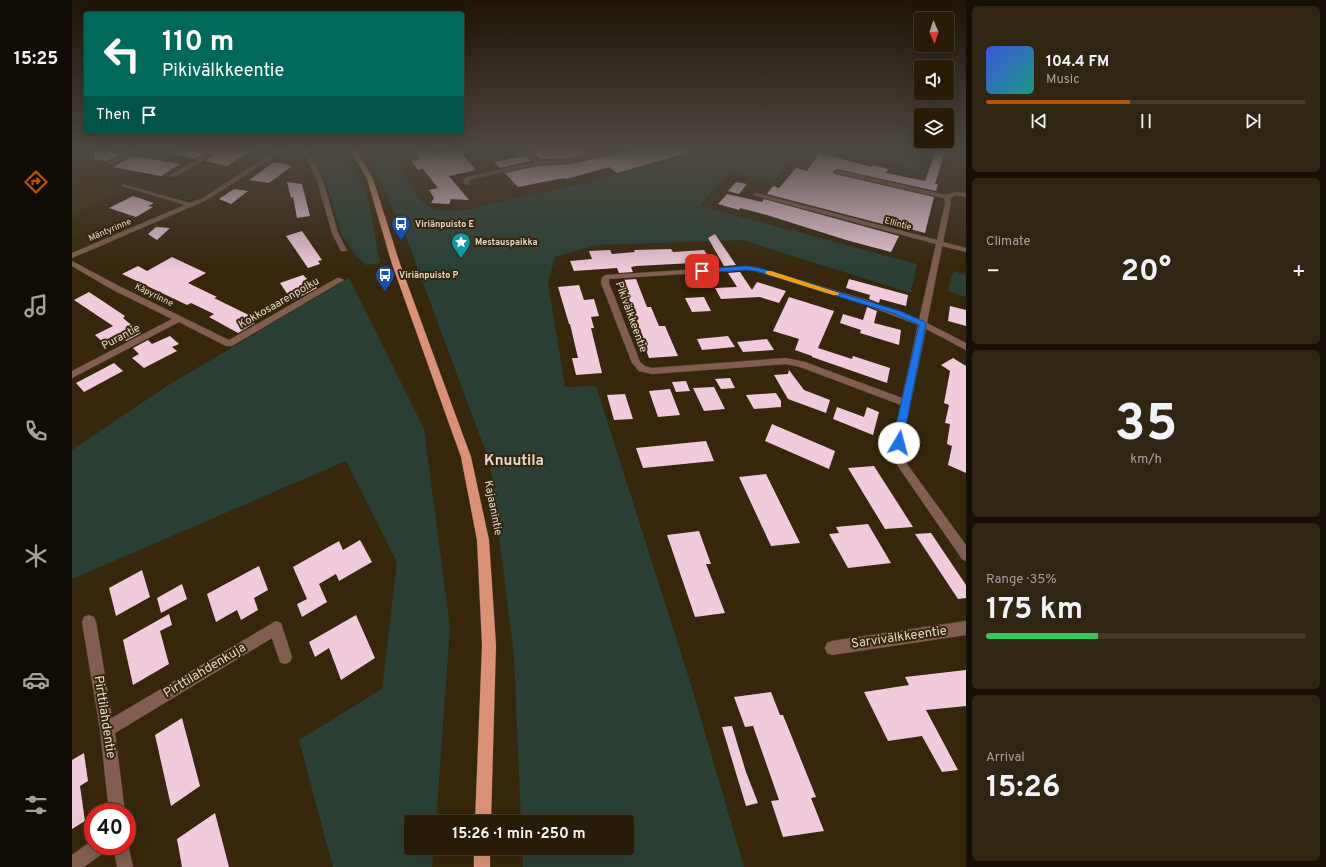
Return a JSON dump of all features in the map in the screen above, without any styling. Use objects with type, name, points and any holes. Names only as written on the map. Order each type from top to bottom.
[{"type":"main road","name":"Kajaanintie","points":[[374,190],[396,264],[466,457],[483,540],[489,645],[483,815]]},
{"type":"main road","points":[[482,855],[482,867]]},
{"type":"street","points":[[142,190],[190,205]]},
{"type":"street","name":"Mäntyrinne","points":[[72,256],[205,199],[218,190]]},
{"type":"street","points":[[323,190],[335,232],[343,250]]},
{"type":"street","points":[[918,190],[947,197],[955,193],[966,195]]},
{"type":"street","name":"Ellintie","points":[[756,195],[966,250]]},
{"type":"street","points":[[947,197],[948,203],[899,434],[898,451],[902,465],[911,479],[966,556]]},
{"type":"street","name":"Käpyrinne","points":[[72,262],[116,288],[229,344]]},
{"type":"street","name":"Pikivälkkeentie","points":[[905,403],[802,364],[786,361],[652,371],[642,369],[636,363],[605,283],[606,277],[738,268],[756,269],[897,313],[922,324]]},
{"type":"street","name":"Kokkosaarenpolku","points":[[229,344],[340,280]]},
{"type":"street","name":"Purantie","points":[[72,375],[179,319]]},
{"type":"street","points":[[922,324],[952,338],[966,347]]},
{"type":"street","name":"Pirttilahdentie","points":[[89,622],[107,729],[116,803]]},
{"type":"street","name":"Pirttilahdenkuja","points":[[107,729],[276,628],[285,657]]},
{"type":"street","name":"Sarvivälkkeentie","points":[[832,648],[966,628]]},
{"type":"street","points":[[72,865],[87,855]]},
{"type":"street","points":[[123,855],[125,867]]},
{"type":"shaded area","points":[[72,190],[120,190],[72,218]]},
{"type":"green space","points":[[329,190],[364,190],[369,203],[380,263],[366,265],[356,256],[342,235]]},
{"type":"green space","points":[[385,190],[414,190],[426,205],[431,208],[447,211],[469,209],[551,190],[713,190],[700,206],[917,264],[911,293],[742,240],[597,245],[555,257],[548,283],[565,387],[596,386],[691,685],[744,867],[523,867],[523,855],[634,855],[634,815],[521,815],[514,656],[490,463],[403,229]]},
{"type":"green space","points":[[953,271],[966,275],[966,297],[948,291]]},
{"type":"green space","points":[[349,278],[424,429],[450,628],[437,815],[404,815],[404,855],[433,855],[432,867],[333,867],[299,740],[382,689],[397,562],[346,461],[72,579],[72,450],[167,386]]},
{"type":"building","points":[[232,190],[248,191],[231,204],[219,199]]},
{"type":"building","points":[[289,190],[304,190],[310,216],[297,218],[293,197],[291,198]]},
{"type":"building","points":[[429,190],[461,190],[469,200],[451,199],[449,204],[431,203],[434,198]]},
{"type":"building","points":[[728,190],[742,190],[739,194]]},
{"type":"building","points":[[770,190],[906,190],[934,197],[925,233],[903,227],[902,229],[767,194]]},
{"type":"building","points":[[727,194],[762,202],[764,199],[899,236],[891,252],[846,240],[767,215],[740,208],[739,210],[718,204]]},
{"type":"building","points":[[133,196],[154,203],[148,206],[153,207],[136,217],[109,208]]},
{"type":"building","points":[[156,227],[170,228],[157,240],[148,234]]},
{"type":"building","points":[[302,231],[322,260],[318,261],[320,264],[308,268],[286,236]]},
{"type":"building","points":[[715,234],[736,265],[724,266],[708,238]]},
{"type":"building","points":[[671,249],[673,252],[704,250],[712,262],[636,266],[631,267],[633,272],[619,273],[617,268],[574,271],[570,261],[592,259],[589,251],[610,250],[612,254],[635,252],[634,250]]},
{"type":"building","points":[[172,257],[206,273],[188,283],[217,297],[214,298],[257,319],[253,322],[255,323],[238,333],[209,317],[214,314],[191,303],[187,305],[122,274],[138,266],[147,271]]},
{"type":"building","points":[[740,272],[752,290],[757,282],[786,291],[779,303],[760,297],[721,299],[715,288],[737,287],[728,273]]},
{"type":"building","points":[[303,275],[317,288],[292,301],[280,283]]},
{"type":"building","points":[[636,279],[647,307],[651,307],[659,326],[665,326],[678,356],[649,358],[623,289],[625,289],[622,280]]},
{"type":"building","points":[[849,279],[908,295],[906,306],[880,299],[879,303],[869,299],[870,295],[846,288]]},
{"type":"building","points":[[579,285],[584,300],[594,299],[599,316],[591,317],[594,328],[591,328],[602,373],[576,375],[572,358],[578,358],[570,324],[558,287]]},
{"type":"building","points":[[89,292],[125,316],[123,318],[141,333],[126,341],[122,338],[107,346],[95,335],[113,326],[74,300]]},
{"type":"building","points":[[704,297],[711,311],[692,312],[685,298]]},
{"type":"building","points":[[789,297],[834,311],[818,348],[852,359],[853,356],[890,368],[887,383],[795,350],[799,339],[773,331]]},
{"type":"building","points":[[950,306],[966,310],[966,326],[948,321]]},
{"type":"building","points":[[867,307],[877,311],[874,323],[901,330],[899,345],[860,333],[861,330],[840,323],[843,314],[863,320]]},
{"type":"building","points":[[170,336],[179,344],[172,347],[177,351],[144,368],[132,358],[139,354],[133,348],[148,340],[152,344]]},
{"type":"building","points":[[728,336],[735,347],[702,350],[697,339]]},
{"type":"building","points":[[767,339],[774,350],[743,352],[737,342]]},
{"type":"building","points":[[953,358],[966,366],[966,473],[948,465],[952,446],[947,444],[950,424],[945,423],[949,405],[944,403],[950,371],[941,365]]},
{"type":"building","points":[[114,363],[123,371],[84,392],[76,383]]},
{"type":"building","points":[[789,370],[804,390],[830,400],[826,413],[788,399],[774,375],[788,374]]},
{"type":"building","points":[[730,378],[735,388],[721,389],[715,379]]},
{"type":"building","points":[[686,381],[690,391],[676,392],[672,382]]},
{"type":"building","points":[[714,387],[725,409],[704,411],[693,388]]},
{"type":"building","points":[[670,389],[680,415],[658,417],[649,391]]},
{"type":"building","points":[[776,393],[781,401],[781,407],[754,409],[746,395]]},
{"type":"building","points":[[625,394],[633,419],[614,420],[607,395]]},
{"type":"building","points":[[837,407],[864,417],[867,407],[879,412],[873,435],[833,419]]},
{"type":"building","points":[[772,424],[835,451],[829,469],[765,441]]},
{"type":"building","points":[[706,441],[714,461],[643,468],[636,448]]},
{"type":"building","points":[[874,466],[913,527],[885,529],[848,468]]},
{"type":"building","points":[[766,474],[800,543],[771,546],[739,477]]},
{"type":"building","points":[[868,524],[891,563],[848,568],[829,534],[839,533],[836,527]]},
{"type":"building","points":[[699,531],[711,564],[706,564],[725,613],[695,617],[667,535]]},
{"type":"building","points":[[931,533],[966,585],[966,598],[958,599],[915,534]]},
{"type":"building","points":[[360,540],[372,562],[339,581],[336,574],[319,584],[327,602],[302,617],[297,604],[307,599],[293,567],[339,541],[343,550]]},
{"type":"building","points":[[259,566],[268,590],[254,598],[258,610],[241,620],[237,610],[216,622],[207,594]]},
{"type":"building","points":[[142,570],[150,597],[116,616],[109,588]]},
{"type":"building","points":[[182,584],[187,599],[161,613],[157,598]]},
{"type":"building","points":[[169,614],[172,625],[160,631],[169,664],[133,685],[123,640]]},
{"type":"building","points":[[356,615],[375,658],[341,680],[329,648],[315,657],[309,642]]},
{"type":"building","points":[[966,670],[966,706],[926,710],[958,770],[942,772],[922,736],[888,741],[864,692],[909,685],[905,677]]},
{"type":"building","points":[[771,692],[780,715],[783,715],[816,797],[811,798],[824,831],[783,837],[771,801],[779,800],[753,726],[745,727],[734,697]]},
{"type":"building","points":[[182,718],[200,786],[171,806],[155,735]]},
{"type":"building","points":[[732,726],[746,772],[758,803],[746,806],[722,727]]},
{"type":"building","points":[[84,753],[88,781],[80,786],[84,822],[72,829],[72,760]]},
{"type":"building","points":[[215,813],[229,867],[182,867],[177,839]]},
{"type":"slow traffic","points":[[768,273],[835,293]]},
{"type":"place","name":"Viriänpuisto E","points":[[401,241]]},
{"type":"place","name":"Mestauspaikka","points":[[461,259]]},
{"type":"place","name":"Viriänpuisto P","points":[[385,292]]},
{"type":"district","name":"Knuutila","points":[[514,461]]},
{"type":"route","points":[[702,271],[746,268],[756,269],[897,313],[922,324],[899,434],[899,443]]}]
